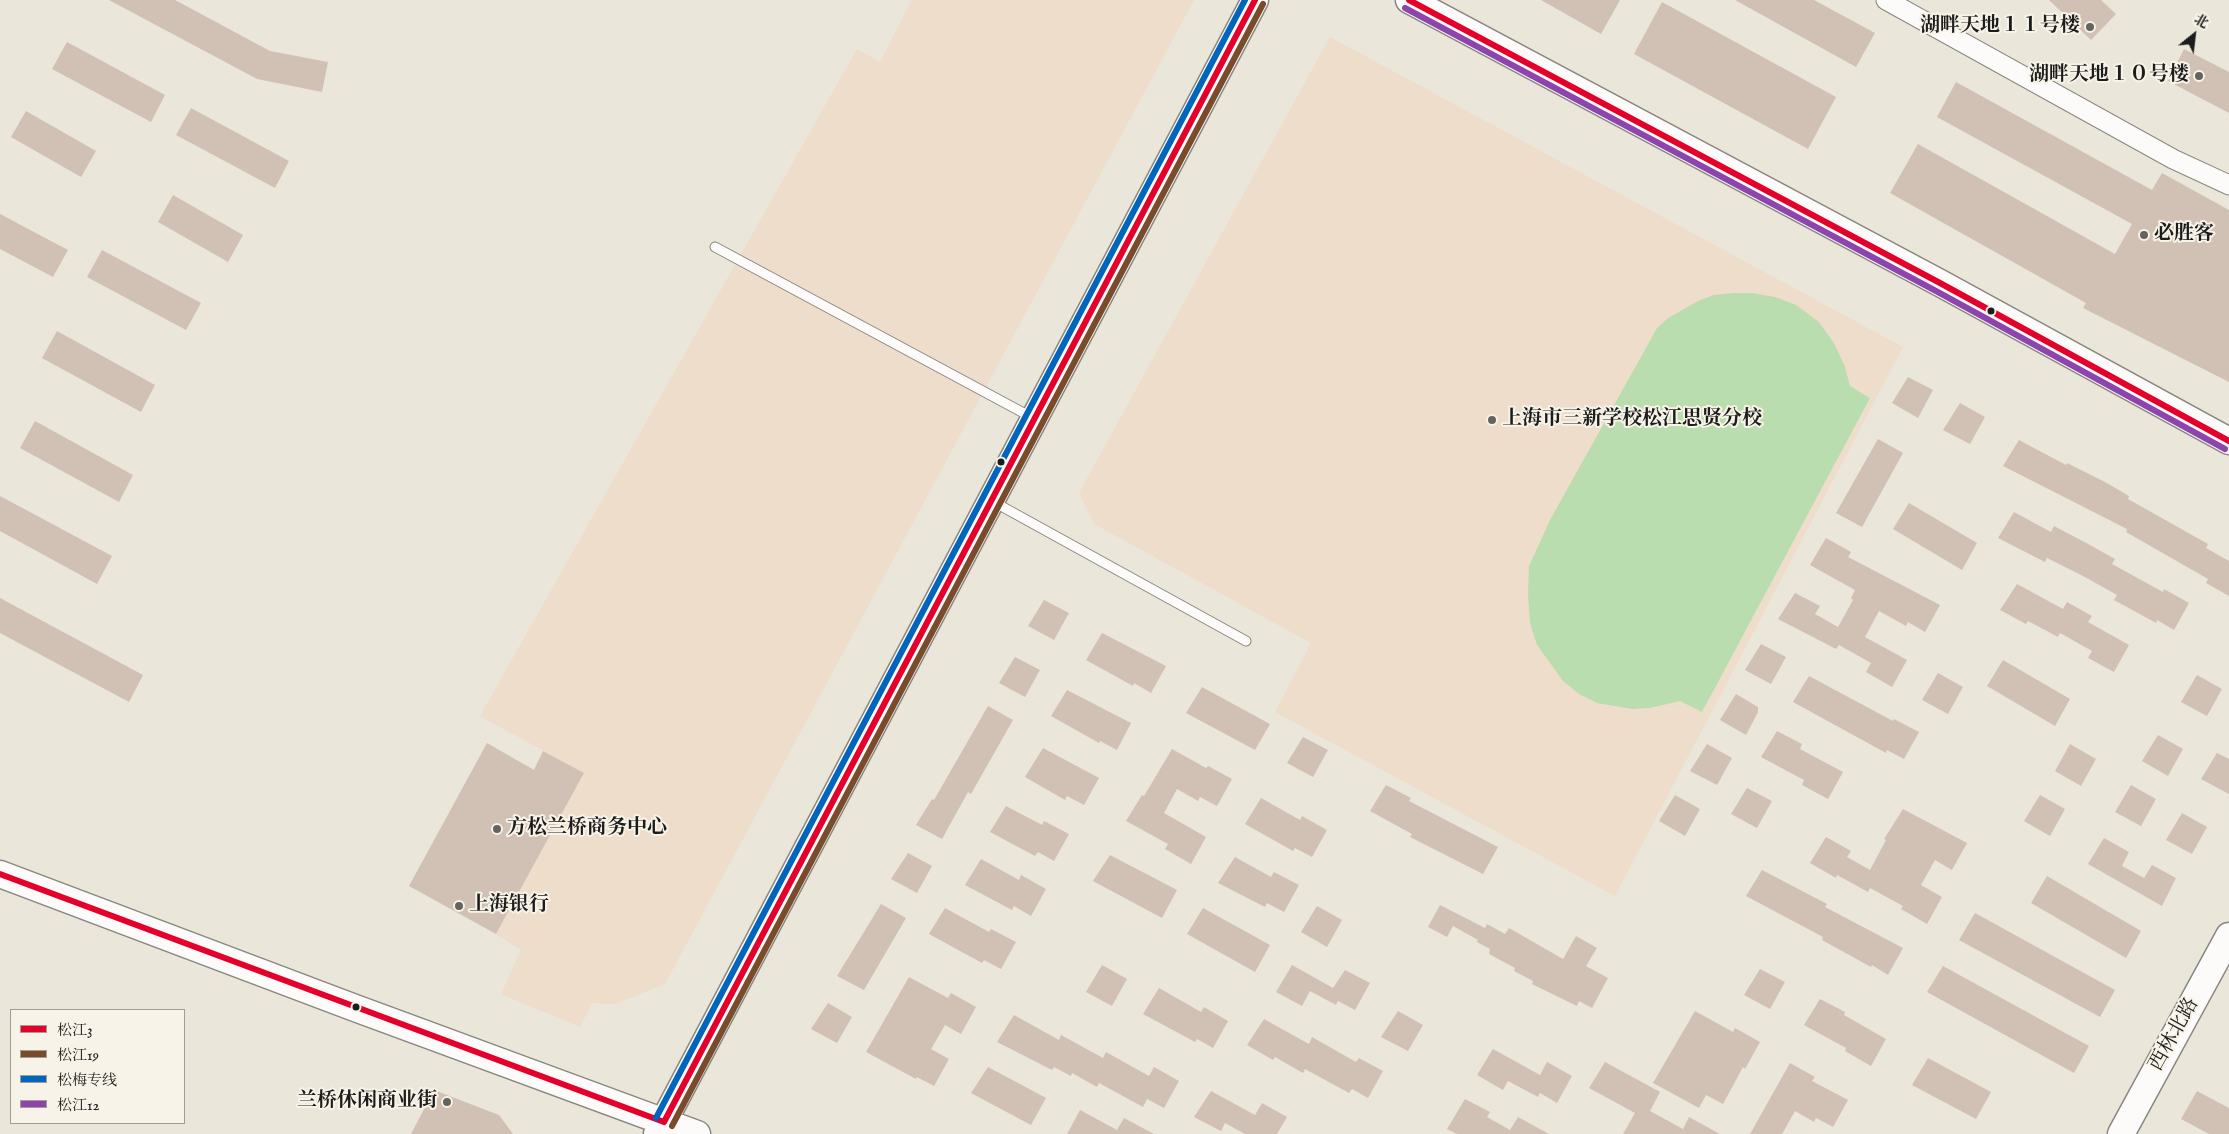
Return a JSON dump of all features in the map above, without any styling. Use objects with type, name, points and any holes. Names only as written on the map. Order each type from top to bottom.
[{"type":"main road","points":[[660,1128],[1255,0]]},
{"type":"main road","points":[[1410,0],[1914,269],[2229,441]]},
{"type":"main road","points":[[0,874],[355,1008],[660,1128],[697,1134]]},
{"type":"main road","name":"西林北路","points":[[2121,1134],[2229,936]]},
{"type":"street","points":[[1886,0],[2173,159],[2229,185]]},
{"type":"lane","points":[[716,247],[1033,418]]},
{"type":"lane","points":[[990,500],[1246,641]]},
{"type":"shaded area","points":[[912,0],[1194,0],[665,984],[615,1004],[592,1003],[580,1027],[501,994],[521,950],[496,934],[584,773],[480,716],[857,49],[880,62]]},
{"type":"shaded area","name":"上海市三新学校松江思贤分校","points":[[1330,37],[1903,347],[1615,896],[1275,712],[1311,643],[1094,524],[1079,493]]},
{"type":"green space","points":[[1752,293],[1775,297],[1796,305],[1819,322],[1834,343],[1845,367],[1850,386],[1870,398],[1702,712],[1680,701],[1650,708],[1632,709],[1597,703],[1579,694],[1563,681],[1537,645],[1530,623],[1528,595],[1529,566],[1550,520],[1657,328],[1668,318],[1698,301],[1714,295]]},
{"type":"building","points":[[109,0],[175,0],[270,51],[328,62],[322,92],[257,79]]},
{"type":"building","points":[[1541,0],[1620,0],[1601,34]]},
{"type":"building","points":[[1735,0],[1814,0],[1875,33],[1856,67]]},
{"type":"building","name":"湖畔天地１１号楼","points":[[2049,0],[2101,0],[2116,14],[2091,40]]},
{"type":"building","points":[[1662,2],[1836,97],[1808,149],[1634,54]]},
{"type":"building","points":[[67,42],[165,95],[151,122],[52,69]]},
{"type":"building","name":"湖畔天地１０号楼","points":[[2184,49],[2229,72],[2229,113],[2168,81]]},
{"type":"building","points":[[1956,82],[2152,190],[2162,173],[2229,210],[2229,382],[2083,308],[2086,303],[1890,193],[1918,144],[2115,254],[2132,224],[1937,117]]},
{"type":"building","points":[[191,108],[289,161],[275,188],[176,135]]},
{"type":"building","points":[[26,111],[96,151],[81,177],[11,137]]},
{"type":"building","points":[[173,195],[243,235],[228,262],[158,222]]},
{"type":"building","points":[[0,214],[68,250],[53,277],[0,249]]},
{"type":"building","points":[[102,250],[201,303],[186,330],[87,277]]},
{"type":"building","points":[[57,331],[155,385],[141,412],[42,358]]},
{"type":"building","points":[[1908,377],[1933,390],[1918,418],[1892,403]]},
{"type":"building","points":[[1960,403],[1985,417],[1970,444],[1943,430]]},
{"type":"building","points":[[35,421],[133,475],[119,502],[20,448]]},
{"type":"building","points":[[1878,439],[1903,453],[1862,527],[1836,513]]},
{"type":"building","points":[[2019,440],[2066,465],[2067,463],[2105,482],[2129,496],[2128,499],[2208,544],[2206,548],[2229,561],[2229,596],[2206,583],[2208,579],[2126,532],[2127,529],[2003,466]]},
{"type":"building","points":[[0,496],[112,556],[97,584],[0,531]]},
{"type":"building","points":[[1909,503],[1977,543],[1962,570],[1893,529]]},
{"type":"building","points":[[2014,512],[2051,532],[2054,526],[2115,559],[2112,564],[2163,592],[2164,589],[2189,603],[2174,630],[2157,620],[2156,623],[2114,600],[2117,595],[2083,576],[2047,558],[2045,562],[1998,538]]},
{"type":"building","points":[[1826,538],[1851,552],[1848,557],[1940,605],[1925,632],[1908,622],[1906,626],[1879,611],[1865,637],[1907,660],[1892,687],[1866,672],[1871,663],[1839,645],[1836,649],[1778,619],[1795,593],[1820,606],[1815,614],[1838,627],[1853,600],[1851,598],[1855,590],[1810,565]]},
{"type":"building","points":[[2017,584],[2063,609],[2067,602],[2092,616],[2088,622],[2129,645],[2114,672],[2088,658],[2092,651],[2060,633],[2058,637],[2028,621],[2026,624],[2000,610]]},
{"type":"building","points":[[0,598],[143,675],[129,702],[0,633]]},
{"type":"building","points":[[1044,600],[1069,613],[1054,640],[1028,626]]},
{"type":"building","points":[[1102,633],[1166,666],[1151,693],[1134,683],[1133,686],[1086,660]]},
{"type":"building","points":[[1761,644],[1786,657],[1771,684],[1745,670]]},
{"type":"building","points":[[1015,657],[1040,670],[1025,697],[999,683]]},
{"type":"building","points":[[2003,660],[2070,699],[2055,726],[1987,686]]},
{"type":"building","points":[[1938,673],[1963,687],[1948,714],[1922,700]]},
{"type":"building","points":[[2197,675],[2222,689],[2207,716],[2181,702]]},
{"type":"building","points":[[1809,676],[1893,721],[1894,719],[1919,732],[1904,759],[1887,750],[1886,753],[1793,702]]},
{"type":"building","points":[[1202,687],[1270,724],[1255,750],[1186,713]]},
{"type":"building","points":[[1067,690],[1131,723],[1117,750],[1100,741],[1099,743],[1051,716]]},
{"type":"building","points":[[1736,694],[1758,707],[1758,712],[1746,735],[1720,720]]},
{"type":"building","points":[[988,706],[1013,720],[971,794],[968,792],[942,839],[916,825],[932,799],[934,800]]},
{"type":"building","points":[[1777,731],[1802,744],[1800,749],[1843,772],[1828,799],[1802,785],[1804,780],[1761,757]]},
{"type":"building","points":[[2158,735],[2183,749],[2168,776],[2142,761]]},
{"type":"building","points":[[1303,737],[1328,750],[1313,777],[1287,763]]},
{"type":"building","name":"方松兰桥商务中心","points":[[487,743],[534,770],[543,751],[584,773],[496,934],[409,886]]},
{"type":"building","points":[[1707,744],[1732,758],[1717,785],[1690,771]]},
{"type":"building","points":[[2070,744],[2096,759],[2081,786],[2055,771]]},
{"type":"building","points":[[1043,748],[1099,778],[1084,805],[1067,796],[1065,800],[1025,777]]},
{"type":"building","points":[[1172,749],[1206,768],[1208,766],[1232,779],[1217,806],[1200,797],[1198,801],[1177,789],[1164,813],[1206,837],[1191,864],[1165,849],[1168,844],[1126,821],[1142,795],[1144,796]]},
{"type":"building","points":[[2217,753],[2229,759],[2229,794],[2201,779]]},
{"type":"building","points":[[1386,785],[1411,798],[1409,801],[1498,847],[1483,874],[1410,837],[1412,834],[1370,811]]},
{"type":"building","points":[[2131,785],[2156,799],[2141,826],[2115,812]]},
{"type":"building","points":[[1747,788],[1772,801],[1757,828],[1731,814]]},
{"type":"building","points":[[1675,795],[1700,809],[1685,836],[1659,821]]},
{"type":"building","points":[[2040,795],[2065,809],[2050,836],[2024,821]]},
{"type":"building","points":[[1261,798],[1300,820],[1302,816],[1327,830],[1312,857],[1295,848],[1293,851],[1245,824]]},
{"type":"building","points":[[1006,806],[1042,825],[1044,821],[1069,834],[1054,861],[1038,852],[1035,856],[990,832]]},
{"type":"building","points":[[1903,809],[1967,843],[1952,870],[1935,860],[1921,885],[1942,897],[1927,924],[1901,909],[1903,906],[1870,888],[1868,892],[1837,875],[1836,878],[1810,863],[1826,837],[1851,851],[1847,857],[1870,870],[1886,840],[1884,839]]},
{"type":"building","points":[[2182,813],[2207,827],[2192,854],[2166,840]]},
{"type":"building","points":[[2104,838],[2129,852],[2122,866],[2144,878],[2152,865],[2176,878],[2162,906],[2088,864]]},
{"type":"building","points":[[908,853],[932,866],[917,893],[891,879]]},
{"type":"building","points":[[1110,855],[1177,890],[1162,918],[1093,881]]},
{"type":"building","points":[[1235,857],[1271,877],[1274,872],[1299,885],[1284,912],[1267,903],[1265,907],[1218,883]]},
{"type":"building","points":[[981,859],[1019,880],[1021,875],[1046,889],[1031,916],[1014,906],[1012,910],[965,885]]},
{"type":"building","points":[[1762,870],[1827,904],[1825,907],[1903,948],[1888,975],[1822,940],[1823,937],[1746,896]]},
{"type":"building","points":[[2047,876],[2141,931],[2126,958],[2031,903]]},
{"type":"building","points":[[881,904],[906,918],[864,990],[837,976]]},
{"type":"building","points":[[1440,905],[1485,928],[1487,924],[1505,934],[1509,928],[1563,959],[1576,936],[1597,948],[1586,966],[1608,978],[1592,1008],[1579,1001],[1577,1006],[1532,984],[1533,981],[1514,971],[1515,968],[1489,954],[1490,949],[1477,942],[1478,940],[1453,926],[1447,937],[1428,927]]},
{"type":"building","points":[[1317,906],[1342,920],[1327,947],[1301,932]]},
{"type":"building","points":[[945,908],[989,932],[991,929],[1016,942],[1001,969],[984,960],[982,963],[929,934]]},
{"type":"building","points":[[1203,908],[1270,945],[1255,972],[1187,934]]},
{"type":"building","points":[[1975,913],[2115,990],[2100,1017],[1959,940]]},
{"type":"building","points":[[1102,965],[1127,979],[1112,1006],[1086,992]]},
{"type":"building","points":[[1292,965],[1333,988],[1345,970],[1370,983],[1355,1010],[1338,1001],[1336,1005],[1310,991],[1302,1006],[1276,992]]},
{"type":"building","points":[[1943,966],[2089,1046],[2074,1073],[1927,992]]},
{"type":"building","points":[[1760,969],[1785,982],[1770,1009],[1744,995]]},
{"type":"building","points":[[909,977],[948,998],[951,993],[976,1007],[961,1034],[945,1025],[931,1049],[949,1059],[934,1086],[917,1077],[916,1079],[866,1052]]},
{"type":"building","points":[[1159,988],[1201,1012],[1204,1007],[1228,1021],[1213,1048],[1197,1039],[1195,1042],[1143,1014]]},
{"type":"building","points":[[1820,999],[1845,1012],[1844,1015],[1886,1039],[1871,1066],[1845,1051],[1846,1048],[1804,1025]]},
{"type":"building","points":[[828,1003],[852,1017],[837,1043],[811,1029]]},
{"type":"building","points":[[1398,1011],[1423,1025],[1408,1051],[1381,1037]]},
{"type":"building","points":[[1695,1011],[1733,1032],[1735,1028],[1760,1042],[1745,1069],[1743,1067],[1723,1104],[1706,1095],[1699,1108],[1653,1083]]},
{"type":"building","points":[[1014,1015],[1059,1040],[1061,1035],[1103,1058],[1106,1052],[1149,1076],[1154,1067],[1179,1081],[1164,1108],[1147,1099],[1143,1107],[1099,1083],[1097,1087],[1072,1073],[1071,1076],[1054,1067],[1052,1070],[997,1042]]},
{"type":"building","points":[[1264,1019],[1309,1044],[1312,1037],[1356,1062],[1359,1058],[1383,1071],[1368,1098],[1352,1089],[1349,1093],[1305,1069],[1303,1073],[1275,1057],[1273,1060],[1247,1045]]},
{"type":"building","points":[[1493,1049],[1540,1075],[1547,1062],[1572,1076],[1557,1103],[1540,1093],[1538,1097],[1508,1081],[1503,1090],[1477,1075]]},
{"type":"building","points":[[1928,1058],[1991,1092],[1976,1119],[1912,1085]]},
{"type":"building","points":[[1605,1062],[1660,1092],[1650,1111],[1683,1129],[1689,1117],[1720,1134],[1623,1134],[1635,1113],[1589,1088]]},
{"type":"building","points":[[1790,1063],[1815,1077],[1812,1081],[1848,1100],[1833,1127],[1816,1118],[1814,1122],[1795,1111],[1782,1134],[1750,1134]]},
{"type":"building","points":[[988,1067],[1046,1098],[1031,1125],[971,1093]]},
{"type":"building","name":"兰桥休闲商业街","points":[[434,1090],[499,1115],[513,1134],[411,1134]]},
{"type":"building","points":[[1211,1091],[1255,1115],[1262,1103],[1287,1117],[1277,1134],[1245,1134],[1225,1123],[1221,1131],[1194,1117]]},
{"type":"building","points":[[2197,1091],[2229,1108],[2229,1134],[2209,1134],[2181,1119]]},
{"type":"building","points":[[1465,1099],[1490,1112],[1487,1117],[1510,1130],[1518,1117],[1549,1134],[1457,1134],[1447,1129]]},
{"type":"building","points":[[1080,1110],[1117,1130],[1124,1118],[1154,1134],[1067,1134]]},
{"type":"transit line","name":"松梅专线","points":[[656,1118],[1245,0]]},
{"type":"transit line","name":"松江3","points":[[664,1122],[1255,0]]},
{"type":"transit line","name":"松江3","points":[[1409,0],[1940,283],[2229,441]]},
{"type":"transit line","name":"松江19","points":[[672,1126],[1263,4]]},
{"type":"transit line","name":"松江12","points":[[1405,8],[1936,291],[2225,449]]},
{"type":"transit line","name":"松江3","points":[[0,874],[664,1122]]},
{"type":"place","name":"湖畔天地１１号楼","points":[[2090,27]]},
{"type":"place","name":"湖畔天地１０号楼","points":[[2199,76]]},
{"type":"place","name":"必胜客","points":[[2144,235]]},
{"type":"place","name":"上海市三新学校松江思贤分校","points":[[1492,420]]},
{"type":"place","name":"方松兰桥商务中心","points":[[497,829]]},
{"type":"place","name":"上海银行","points":[[459,906]]},
{"type":"place","name":"兰桥休闲商业街","points":[[447,1102]]}]
